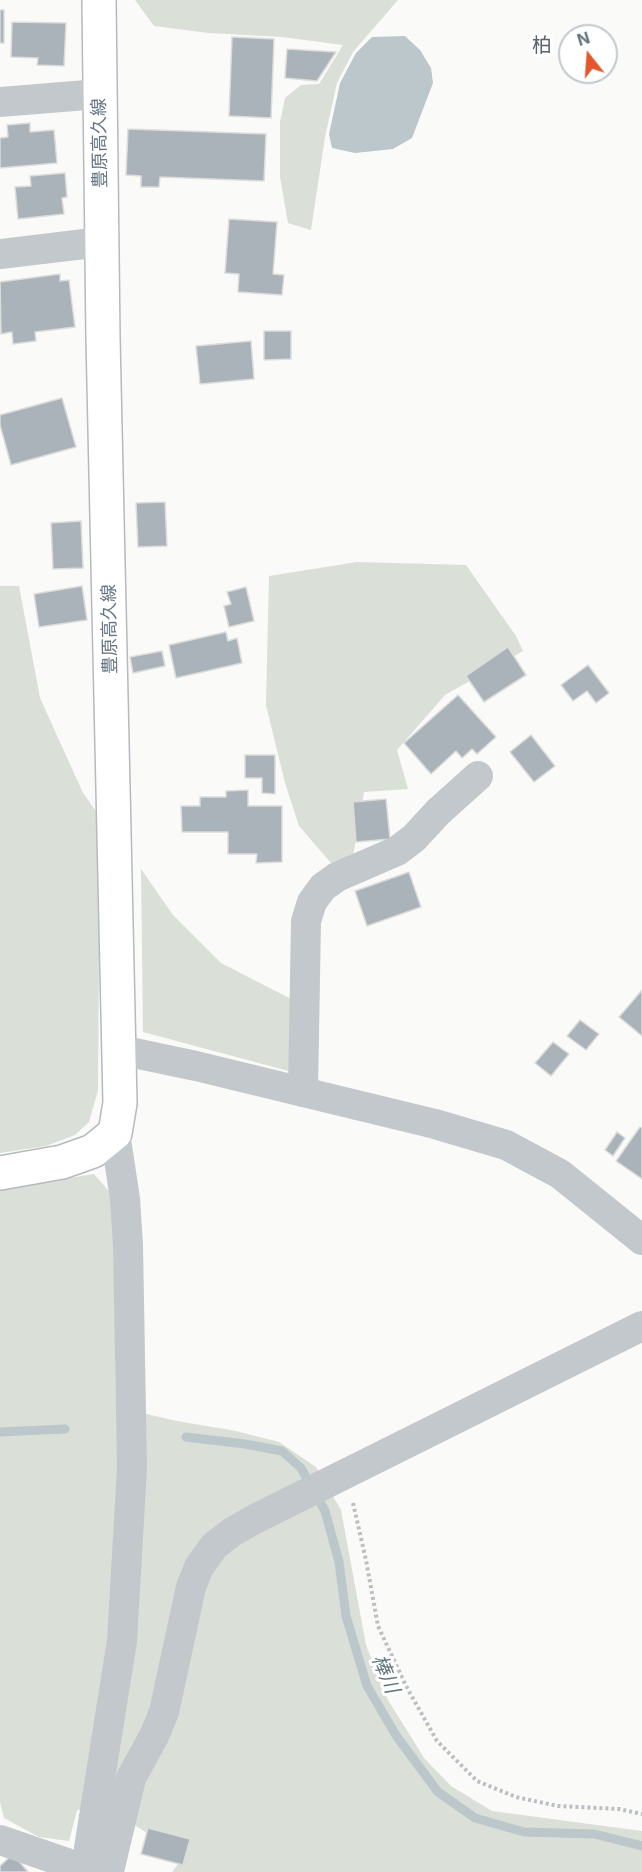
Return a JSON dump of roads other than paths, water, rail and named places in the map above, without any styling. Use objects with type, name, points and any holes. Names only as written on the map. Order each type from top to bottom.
[{"type":"main road","name":"豊原高久線","points":[[99,0],[99,94],[120,1050],[120,1103],[116,1133]]},
{"type":"main road","points":[[0,1173],[62,1162],[93,1151],[116,1133]]},
{"type":"street","points":[[0,102],[99,94]]},
{"type":"street","points":[[0,255],[102,242]]},
{"type":"street","points":[[303,1092],[306,921],[312,902],[323,887],[337,877],[397,851],[414,838],[438,812],[478,776]]},
{"type":"street","points":[[120,1050],[196,1066],[435,1124],[506,1145],[560,1174],[642,1240]]},
{"type":"street","points":[[100,1868],[89,1848],[122,1641],[132,1468],[128,1245],[125,1199],[116,1133]]},
{"type":"street","points":[[100,1868],[130,1778],[154,1736],[164,1712],[190,1587],[199,1567],[214,1546],[232,1532],[642,1326]]},
{"type":"street","points":[[0,1840],[100,1868]]},
{"type":"waterway","name":"棒川","points":[[0,1432],[65,1429]]},
{"type":"waterway","name":"棒川","points":[[186,1437],[282,1451],[301,1468],[325,1511],[339,1562],[346,1616],[367,1686],[397,1737],[438,1792],[475,1818],[524,1832],[594,1834],[642,1846]]},
{"type":"district","name":"柏","points":[[542,46]]}]
